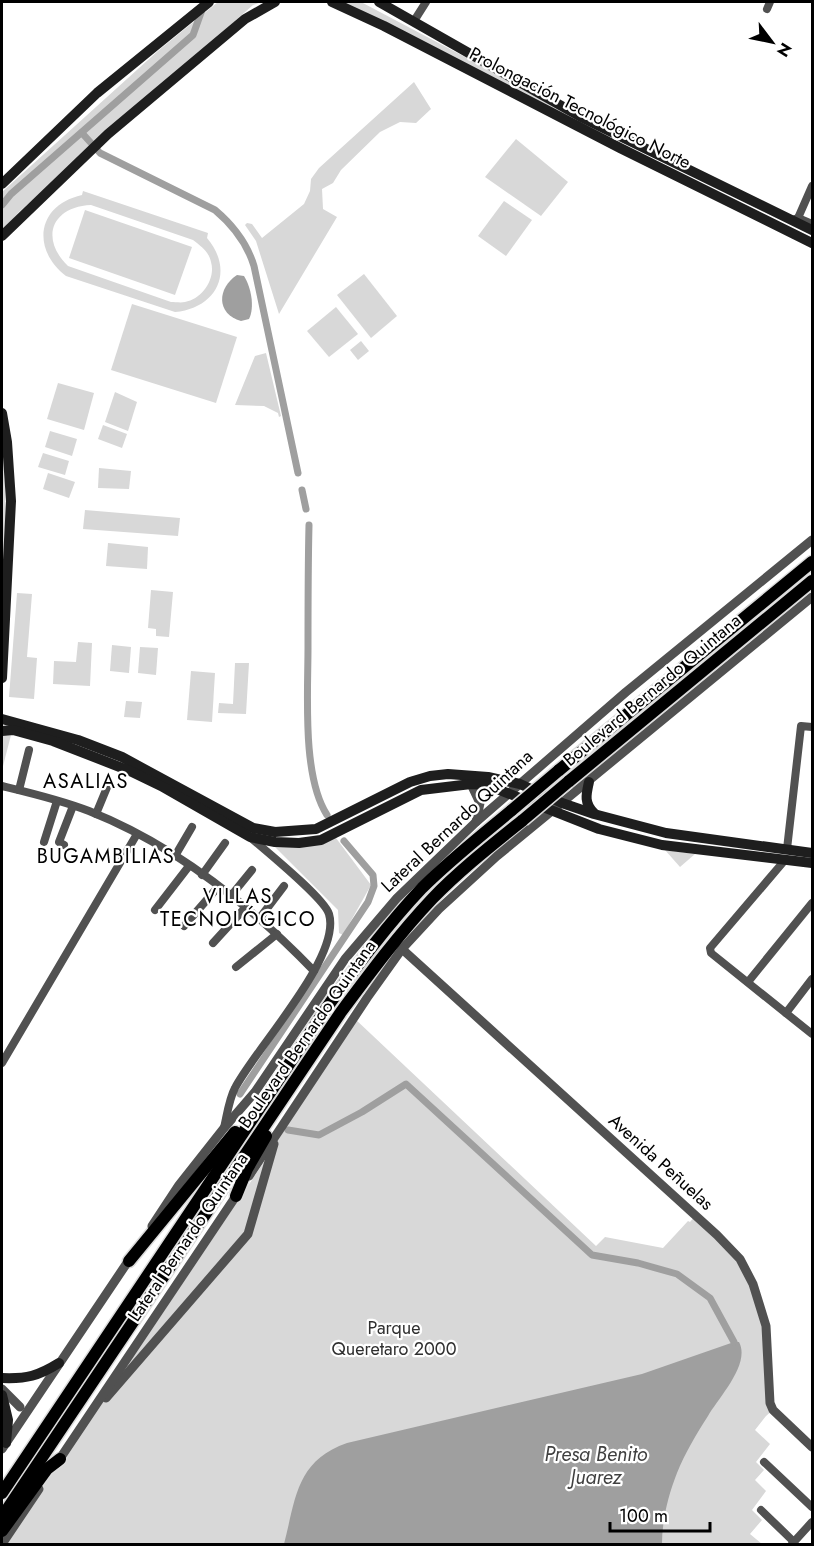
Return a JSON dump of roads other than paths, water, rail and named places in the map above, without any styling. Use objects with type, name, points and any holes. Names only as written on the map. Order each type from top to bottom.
[{"type":"main road","points":[[2,184],[97,93],[209,2]]},
{"type":"main road","points":[[2,236],[108,134],[245,19],[275,2]]},
{"type":"main road","name":"Prolongación Tecnológico Norte","points":[[332,2],[622,143],[813,243]]},
{"type":"main road","name":"Prolongación Tecnológico Norte","points":[[381,2],[622,143],[795,219],[813,230]]},
{"type":"main road","points":[[2,413],[8,442],[11,501],[2,678]]},
{"type":"main road","points":[[794,577],[813,557]]},
{"type":"main road","name":"Boulevard Bernardo Quintana","points":[[2,1492],[247,1115],[259,1100],[272,1090],[336,994],[393,921],[424,887],[512,810],[813,562]]},
{"type":"main road","name":"Boulevard Bernardo Quintana","points":[[2,1517],[64,1424],[276,1123],[301,1072],[341,1012],[378,963],[432,899],[480,854],[523,820],[573,787],[813,581]]},
{"type":"main road","points":[[2,719],[78,740],[122,757],[254,828],[275,832],[316,830],[410,782],[448,774],[520,784],[594,814],[666,833],[786,854],[813,863]]},
{"type":"main road","points":[[2,730],[13,730],[53,741],[130,771],[250,837],[275,842],[321,840],[421,790],[489,781],[510,794],[551,811],[599,829],[654,843],[786,854],[813,853]]},
{"type":"main road","points":[[590,782],[586,801],[594,814]]},
{"type":"main road","points":[[129,1261],[247,1115]]},
{"type":"main road","points":[[236,1196],[247,1169],[276,1123]]},
{"type":"main road","points":[[2,1378],[21,1379],[41,1375],[59,1363]]},
{"type":"main road","points":[[2,1395],[8,1420],[4,1446]]},
{"type":"main road","points":[[2,1531],[47,1469],[60,1459]]},
{"type":"street","points":[[414,21],[426,2]]},
{"type":"street","points":[[813,186],[795,219],[813,224]]},
{"type":"street","name":"Lateral Bernardo Quintana","points":[[259,1100],[345,959],[369,928],[424,870],[626,692],[813,540]]},
{"type":"street","points":[[544,763],[545,772],[556,785],[569,791],[573,787],[590,782],[813,597]]},
{"type":"street","points":[[813,727],[801,726],[786,854],[710,948],[711,953],[813,1034]]},
{"type":"street","points":[[19,790],[29,750]]},
{"type":"street","points":[[471,784],[480,804],[476,822]]},
{"type":"street","points":[[96,814],[108,785]]},
{"type":"street","points":[[2,786],[96,814],[175,856],[259,918],[314,971]]},
{"type":"street","points":[[76,1434],[248,1234],[276,1123],[402,949],[439,909],[497,856],[562,802],[573,787]]},
{"type":"street","points":[[44,842],[57,801]]},
{"type":"street","points":[[489,811],[511,804],[532,813],[537,823]]},
{"type":"street","points":[[64,845],[59,842],[73,806]]},
{"type":"street","points":[[175,856],[192,827]]},
{"type":"street","points":[[2,1063],[137,834]]},
{"type":"street","points":[[224,1128],[234,1089],[314,971],[330,935],[329,913],[309,889],[250,837]]},
{"type":"street","points":[[202,875],[225,843]]},
{"type":"street","points":[[155,910],[189,866]]},
{"type":"street","points":[[230,897],[252,870]]},
{"type":"street","points":[[259,918],[284,886]]},
{"type":"street","points":[[184,926],[218,887]]},
{"type":"street","points":[[748,982],[813,903]]},
{"type":"street","points":[[213,943],[245,908]]},
{"type":"street","points":[[236,967],[277,934]]},
{"type":"street","name":"Avenida Peñuelas","points":[[402,949],[717,1235],[740,1259],[753,1284],[766,1326],[770,1403],[773,1410],[813,1447]]},
{"type":"street","points":[[786,1013],[813,979]]},
{"type":"street","name":"Lateral Bernardo Quintana","points":[[4,1446],[179,1185],[224,1128],[247,1115]]},
{"type":"street","name":"Lateral Bernardo Quintana","points":[[2,1545],[236,1196]]},
{"type":"street","points":[[2,1389],[20,1407]]},
{"type":"street","points":[[764,1462],[813,1507]]},
{"type":"street","points":[[760,1510],[793,1544],[811,1527]]},
{"type":"water","points":[[237,275],[244,276],[252,303],[249,319],[241,321],[227,313],[222,300],[230,280]]},
{"type":"water","name":"Presa Benito Juarez","points":[[739,1342],[742,1351],[741,1360],[732,1380],[695,1436],[680,1466],[666,1508],[662,1544],[284,1544],[296,1497],[308,1471],[317,1460],[347,1443],[642,1374]]},
{"type":"waterway","points":[[2,205],[11,194],[193,35],[203,7]]},
{"type":"waterway","points":[[82,133],[100,153],[215,210],[244,242],[254,266],[298,473]]},
{"type":"waterway","points":[[302,490],[306,509]]},
{"type":"waterway","points":[[309,525],[308,734],[313,779],[327,815]]},
{"type":"waterway","points":[[240,1094],[368,902],[374,886],[373,875],[344,841]]},
{"type":"waterway","points":[[288,1130],[319,1135],[362,1112],[406,1084],[592,1255],[638,1263],[677,1274],[710,1298],[734,1342]]},
{"type":"district","name":"ASALIAS","points":[[86,781]]},
{"type":"district","name":"BUGAMBILIAS","points":[[106,856]]},
{"type":"district","name":"VILLAS TECNOLÓGICO","points":[[238,908]]},
{"type":"park label","name":"Parque Queretaro 2000","points":[[394,1338]]}]
